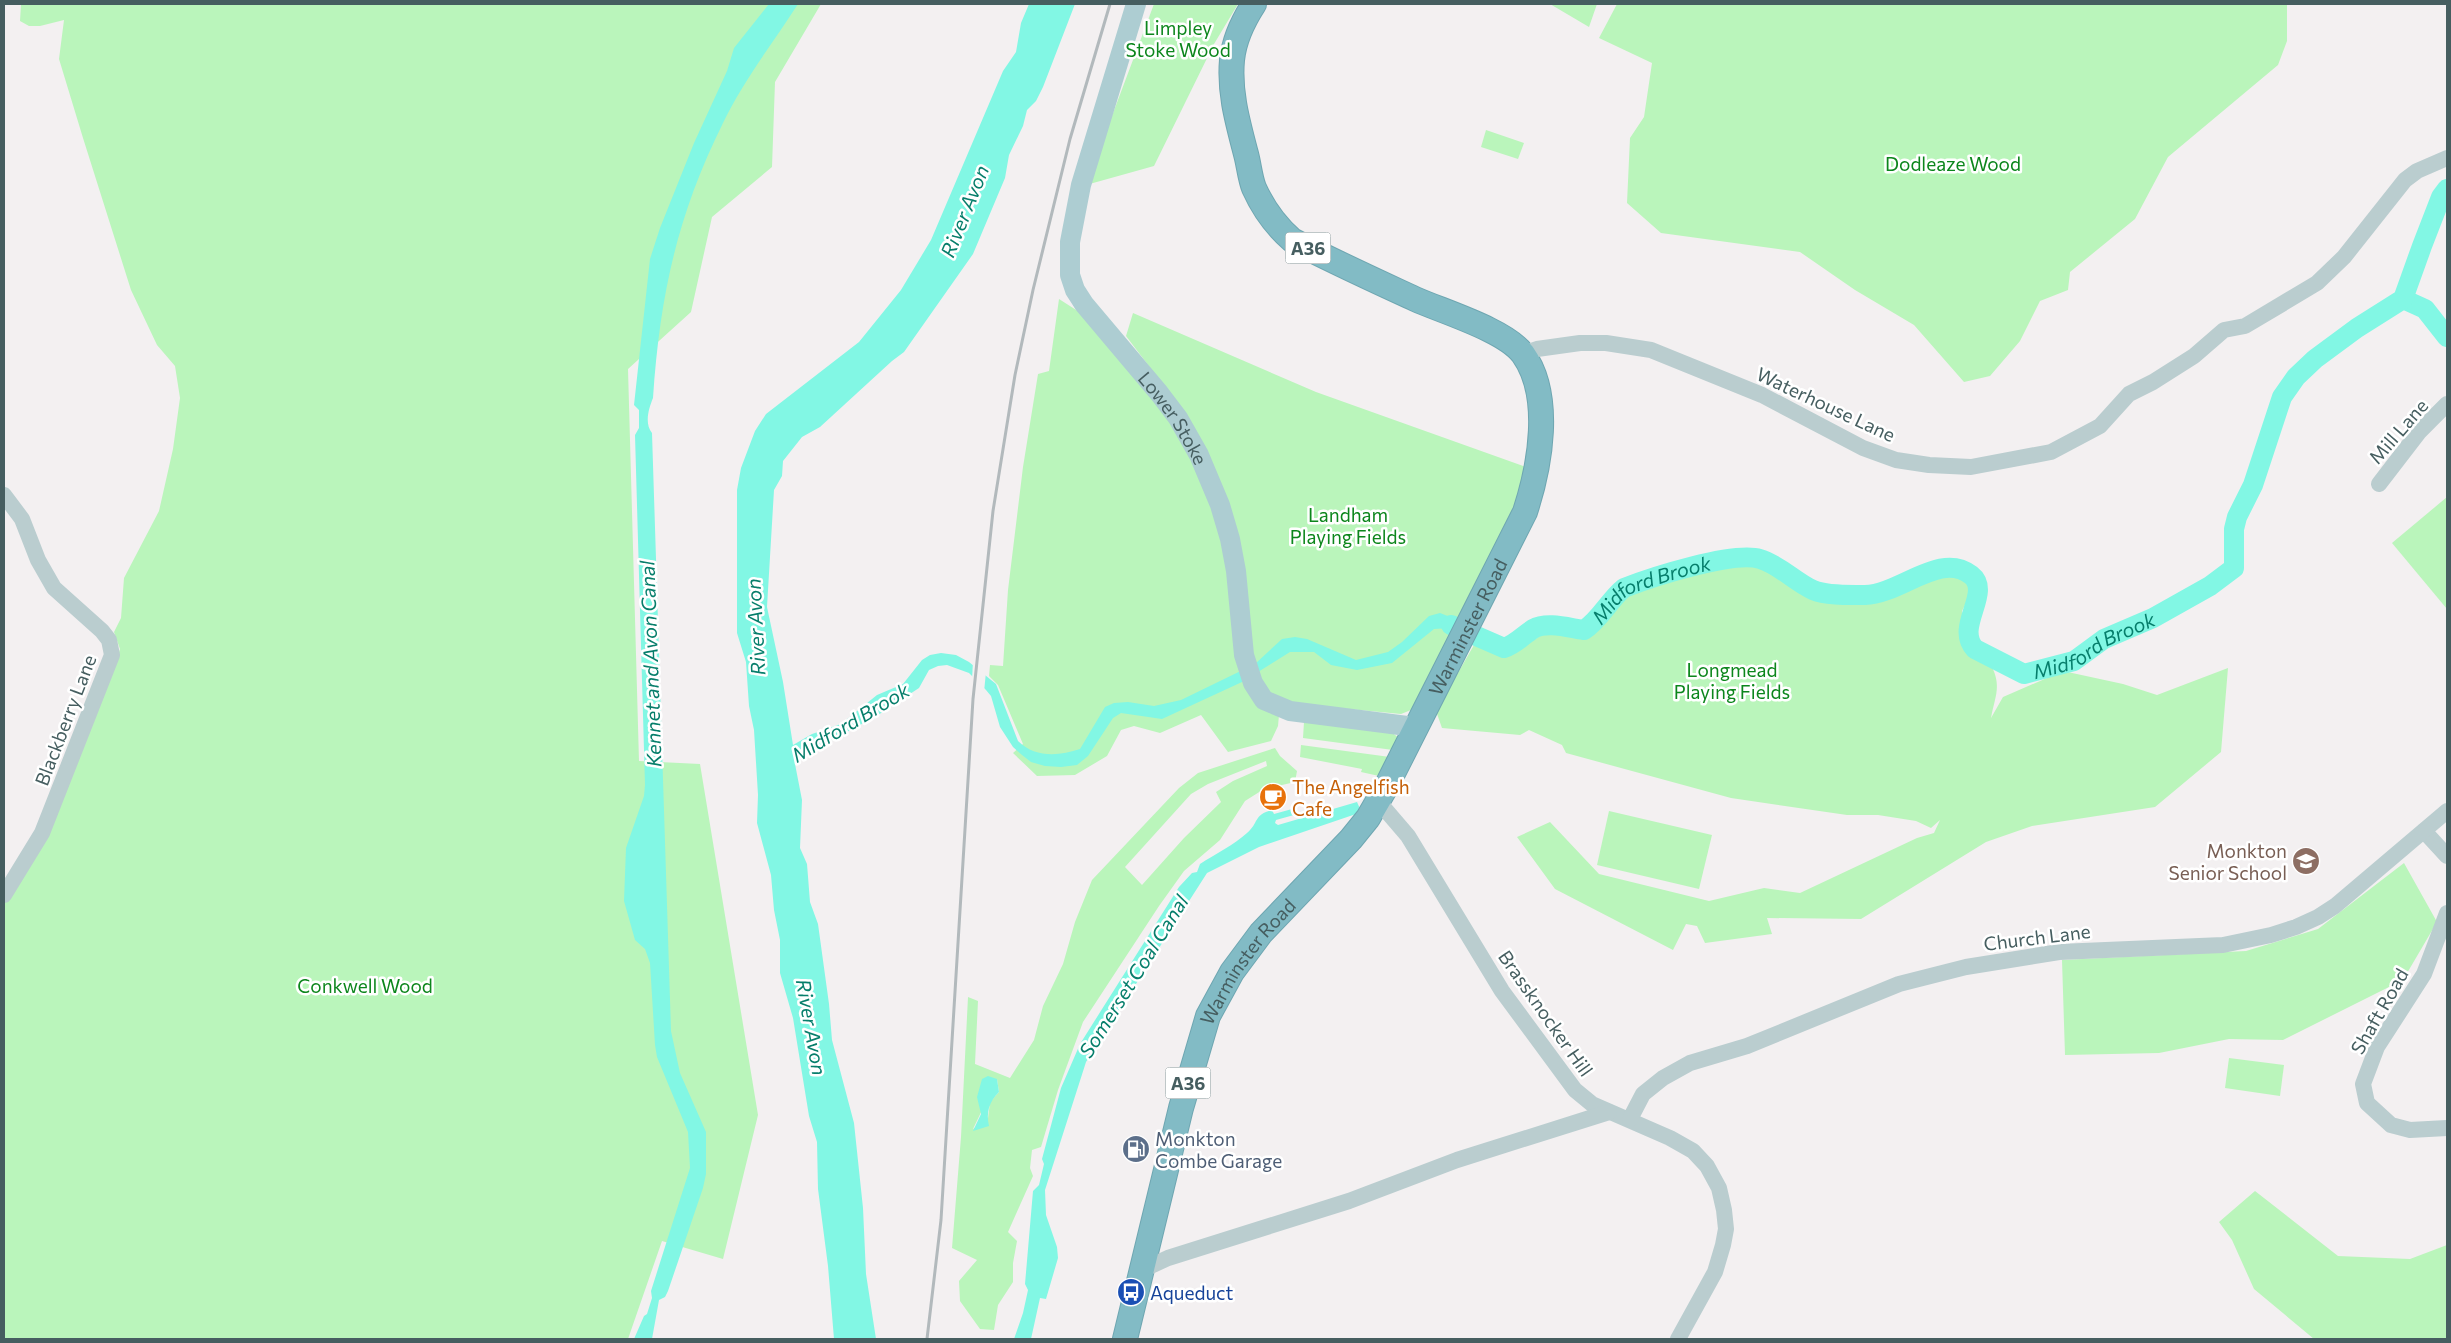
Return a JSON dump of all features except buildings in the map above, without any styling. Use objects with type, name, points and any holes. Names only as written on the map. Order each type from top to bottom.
[{"type":"highway","name":"Warminster Road","points":[[1125,1339],[1181,1108],[1196,1055],[1215,1002],[1232,972],[1261,933],[1290,900],[1341,850],[1378,810],[1415,727],[1525,512],[1535,481],[1541,439],[1536,385],[1522,354],[1493,332],[1315,252],[1292,240],[1278,227],[1254,187],[1233,101],[1232,60],[1242,23],[1254,4]]},
{"type":"main road","name":"Lower Stoke","points":[[1136,4],[1081,185],[1070,242],[1070,275],[1075,290],[1084,304],[1178,418],[1199,455],[1220,505],[1234,555],[1250,675],[1264,700],[1290,711],[1415,727]]},
{"type":"street","name":"Waterhouse Lane","points":[[1522,354],[1537,349],[1580,343],[1606,342],[1651,350],[1762,395],[1863,448],[1896,460],[1929,466],[1971,467],[2051,452],[2100,426],[2128,394],[2153,382],[2194,356],[2224,330],[2246,326],[2317,283],[2344,257],[2405,180],[2417,171],[2447,158]]},
{"type":"street","name":"Mill Lane","points":[[2379,484],[2419,432],[2447,404]]},
{"type":"street","name":"Blackberry Lane","points":[[4,495],[22,519],[38,560],[54,588],[102,631],[109,640],[112,655],[42,833],[4,895]]},
{"type":"street","name":"Brassknocker Hill","points":[[1378,810],[1408,836],[1502,991],[1575,1090],[1592,1104],[1630,1119],[1693,1151],[1708,1166],[1719,1188],[1726,1229],[1715,1272],[1678,1339]]},
{"type":"street","name":"Church Lane","points":[[1630,1119],[1643,1094],[1663,1078],[1690,1063],[1747,1046],[1899,984],[2005,959],[2059,952],[2223,945],[2248,941],[2296,928],[2335,906],[2447,811]]},
{"type":"street","points":[[2424,830],[2447,856]]},
{"type":"street","name":"Shaft Road","points":[[2447,913],[2424,974],[2377,1047],[2363,1084],[2366,1103],[2391,1125],[2410,1130],[2447,1128]]},
{"type":"street","points":[[1142,1270],[1168,1258],[1349,1201],[1458,1160],[1609,1112]]},
{"type":"green space","name":"Conkwell Wood","points":[[21,4],[821,4],[775,82],[772,167],[712,217],[691,312],[628,369],[639,761],[700,764],[758,1115],[723,1259],[662,1241],[628,1339],[4,1339],[4,896],[117,659],[120,649],[114,632],[121,618],[124,578],[159,511],[173,449],[180,398],[175,366],[157,345],[131,290],[83,138],[59,59],[64,20],[40,26],[29,26],[20,21]]},
{"type":"green space","name":"Limpley Stoke Wood","points":[[1154,4],[1238,4],[1214,44],[1154,166],[1086,185]]},
{"type":"green space","points":[[1550,4],[1597,4],[1589,27]]},
{"type":"green space","name":"Dodleaze Wood","points":[[1617,4],[2287,4],[2287,41],[2278,65],[2168,157],[2135,219],[2070,272],[2068,290],[2040,301],[2020,341],[1990,376],[1964,382],[1914,325],[1855,290],[1800,252],[1661,233],[1627,203],[1630,138],[1644,117],[1652,63],[1599,38]]},
{"type":"green space","points":[[1486,130],[1524,143],[1518,159],[1481,147]]},
{"type":"green space","points":[[1059,299],[1084,315],[1184,437],[1215,505],[1231,566],[1241,666],[1279,715],[1278,726],[1271,741],[1228,752],[1201,715],[1160,733],[1134,726],[1121,730],[1107,756],[1075,775],[1037,776],[1013,753],[1023,744],[998,685],[989,676],[990,665],[1003,666],[1008,590],[1023,467],[1038,374],[1049,371]]},
{"type":"green space","name":"Landham Playing Fields","points":[[1133,313],[1316,392],[1529,468],[1522,498],[1416,708],[1401,714],[1287,703],[1274,697],[1261,683],[1252,659],[1248,619],[1174,399],[1126,336]]},
{"type":"green space","points":[[2447,497],[2447,609],[2392,543]]},
{"type":"green space","name":"Longmead Playing Fields","points":[[1753,557],[1814,595],[1846,600],[1879,597],[1949,573],[1961,576],[1968,584],[1969,597],[1962,611],[1967,649],[1981,661],[1991,665],[1996,679],[1997,691],[1991,718],[2003,697],[2063,671],[2123,684],[2157,695],[2228,668],[2221,752],[2155,807],[2032,826],[1986,842],[1861,919],[1767,918],[1772,934],[1705,943],[1697,926],[1686,924],[1673,950],[1555,889],[1517,837],[1550,822],[1599,874],[1709,901],[1764,888],[1800,893],[1917,838],[1934,833],[1940,820],[1931,828],[1916,821],[1878,815],[1847,815],[1731,798],[1566,753],[1562,745],[1529,730],[1520,735],[1442,728],[1436,711],[1474,645],[1497,653],[1511,654],[1545,633],[1595,632],[1604,621],[1608,607],[1628,587]]},
{"type":"green space","points":[[1304,722],[1390,731],[1399,738],[1393,750],[1303,738]]},
{"type":"green space","points":[[1301,745],[1390,757],[1379,776],[1361,772],[1362,769],[1300,757]]},
{"type":"green space","points":[[1275,748],[1280,756],[1297,771],[1295,782],[1264,789],[1245,801],[1220,840],[1184,871],[1083,1022],[1058,1090],[1041,1147],[1032,1150],[1030,1168],[1033,1176],[1008,1232],[1017,1241],[1013,1263],[1013,1282],[998,1305],[994,1330],[980,1329],[960,1301],[959,1281],[977,1260],[952,1248],[961,1137],[968,997],[978,1001],[975,1064],[1010,1078],[1034,1040],[1043,1006],[1063,964],[1075,922],[1092,880],[1179,788],[1198,773]],"holes":[[[1266,761],[1267,766],[1233,781],[1216,792],[1221,802],[1184,838],[1142,885],[1125,867],[1191,794],[1208,784]],[[997,1079],[999,1092],[990,1102],[988,1118],[973,1129]]]},
{"type":"green space","points":[[1609,811],[1712,835],[1699,889],[1597,865]]},
{"type":"green space","points":[[2404,863],[2437,922],[2403,980],[2283,1040],[2229,1039],[2159,1053],[2065,1055],[2062,960],[2246,951],[2318,929]]},
{"type":"green space","points":[[2229,1058],[2284,1065],[2280,1096],[2225,1088]]},
{"type":"green space","points":[[2255,1191],[2338,1256],[2410,1259],[2447,1245],[2447,1339],[2314,1339],[2254,1289],[2232,1240],[2219,1222]]},
{"type":"water","name":"Kennet and Avon Canal","points":[[769,4],[798,4],[731,107],[707,157],[694,191],[682,224],[666,290],[660,325],[653,398],[648,416],[648,425],[652,433],[671,1031],[680,1073],[706,1132],[706,1174],[668,1291],[665,1297],[659,1300],[652,1339],[634,1339],[644,1316],[647,1314],[652,1298],[651,1291],[690,1168],[688,1132],[657,1057],[650,963],[645,949],[635,940],[624,901],[626,848],[644,796],[645,785],[635,435],[639,428],[639,410],[634,405],[650,259],[660,228],[694,143],[727,71],[734,48]]},
{"type":"water","name":"River Avon","points":[[1029,4],[1075,4],[1043,87],[1036,101],[1027,110],[1023,126],[1009,155],[1005,178],[973,254],[904,352],[820,427],[802,437],[783,461],[782,476],[774,490],[767,607],[783,682],[793,745],[812,734],[841,724],[877,695],[903,684],[922,660],[930,655],[941,653],[956,655],[969,662],[996,684],[1018,741],[1025,747],[1040,753],[1056,754],[1080,749],[1105,707],[1114,703],[1128,702],[1154,706],[1181,700],[1255,664],[1282,639],[1295,637],[1307,639],[1356,660],[1388,652],[1402,642],[1429,616],[1440,613],[1468,624],[1463,634],[1450,628],[1434,629],[1392,663],[1357,670],[1331,665],[1314,652],[1290,652],[1242,682],[1162,719],[1121,713],[1113,718],[1088,756],[1077,765],[1061,767],[1045,766],[1031,762],[1022,755],[1013,747],[1000,727],[991,696],[986,690],[969,673],[947,665],[938,666],[929,670],[919,688],[875,717],[824,744],[795,764],[802,800],[800,848],[807,864],[810,902],[818,924],[832,1040],[854,1123],[863,1208],[866,1274],[876,1339],[834,1339],[828,1266],[818,1189],[817,1142],[809,1116],[793,1018],[780,973],[780,940],[774,910],[771,875],[757,823],[758,795],[754,730],[749,706],[746,662],[737,633],[737,490],[741,468],[755,431],[766,414],[859,342],[901,290],[931,240],[1003,71],[1016,52],[1021,23]]},
{"type":"water","name":"Somerset Coal Canal","points":[[1357,802],[1361,811],[1356,814],[1259,847],[1207,873],[1086,1062],[1045,1190],[1046,1215],[1057,1247],[1058,1258],[1046,1299],[1040,1298],[1031,1339],[1014,1339],[1023,1313],[1028,1290],[1025,1284],[1033,1191],[1039,1185],[1044,1164],[1042,1159],[1061,1088],[1080,1044],[1179,887],[1192,873],[1197,872],[1200,864],[1242,837],[1251,829],[1259,817],[1266,812],[1272,810],[1274,814],[1292,809],[1294,815],[1276,820],[1275,823],[1278,825]]},
{"type":"water","points":[[988,1076],[997,1079],[999,1092],[989,1108],[989,1126],[973,1131],[981,1114],[977,1097],[982,1079]]},
{"type":"pier","points":[[973,662],[986,672],[984,692],[972,679]]},
{"type":"waterway","name":"Midford Brook","points":[[1451,625],[1504,648],[1539,627],[1558,626],[1584,630],[1595,621],[1624,588],[1692,566],[1748,557],[1760,559],[1774,565],[1813,590],[1839,595],[1879,593],[1933,571],[1946,568],[1959,569],[1971,575],[1977,582],[1978,591],[1969,631],[1970,640],[1975,649],[2024,674],[2074,661],[2104,639],[2153,618],[2210,586],[2234,568],[2234,529],[2237,517],[2253,485],[2282,397],[2296,377],[2315,359],[2357,328],[2403,299],[2441,197],[2447,189]]},
{"type":"waterway","name":"Midford Brook","points":[[2403,299],[2425,309],[2447,337]]},
{"type":"railway","points":[[927,1339],[941,1220],[973,699],[993,511],[1015,375],[1033,290],[1070,139],[1110,4]]},
{"type":"place","name":"The Angelfish Cafe","points":[[1273,797]]},
{"type":"place","name":"Monkton Senior School","points":[[2306,861]]},
{"type":"place","name":"Monkton Combe Garage","points":[[1136,1149]]},
{"type":"place","name":"Aqueduct","points":[[1131,1292]]}]
